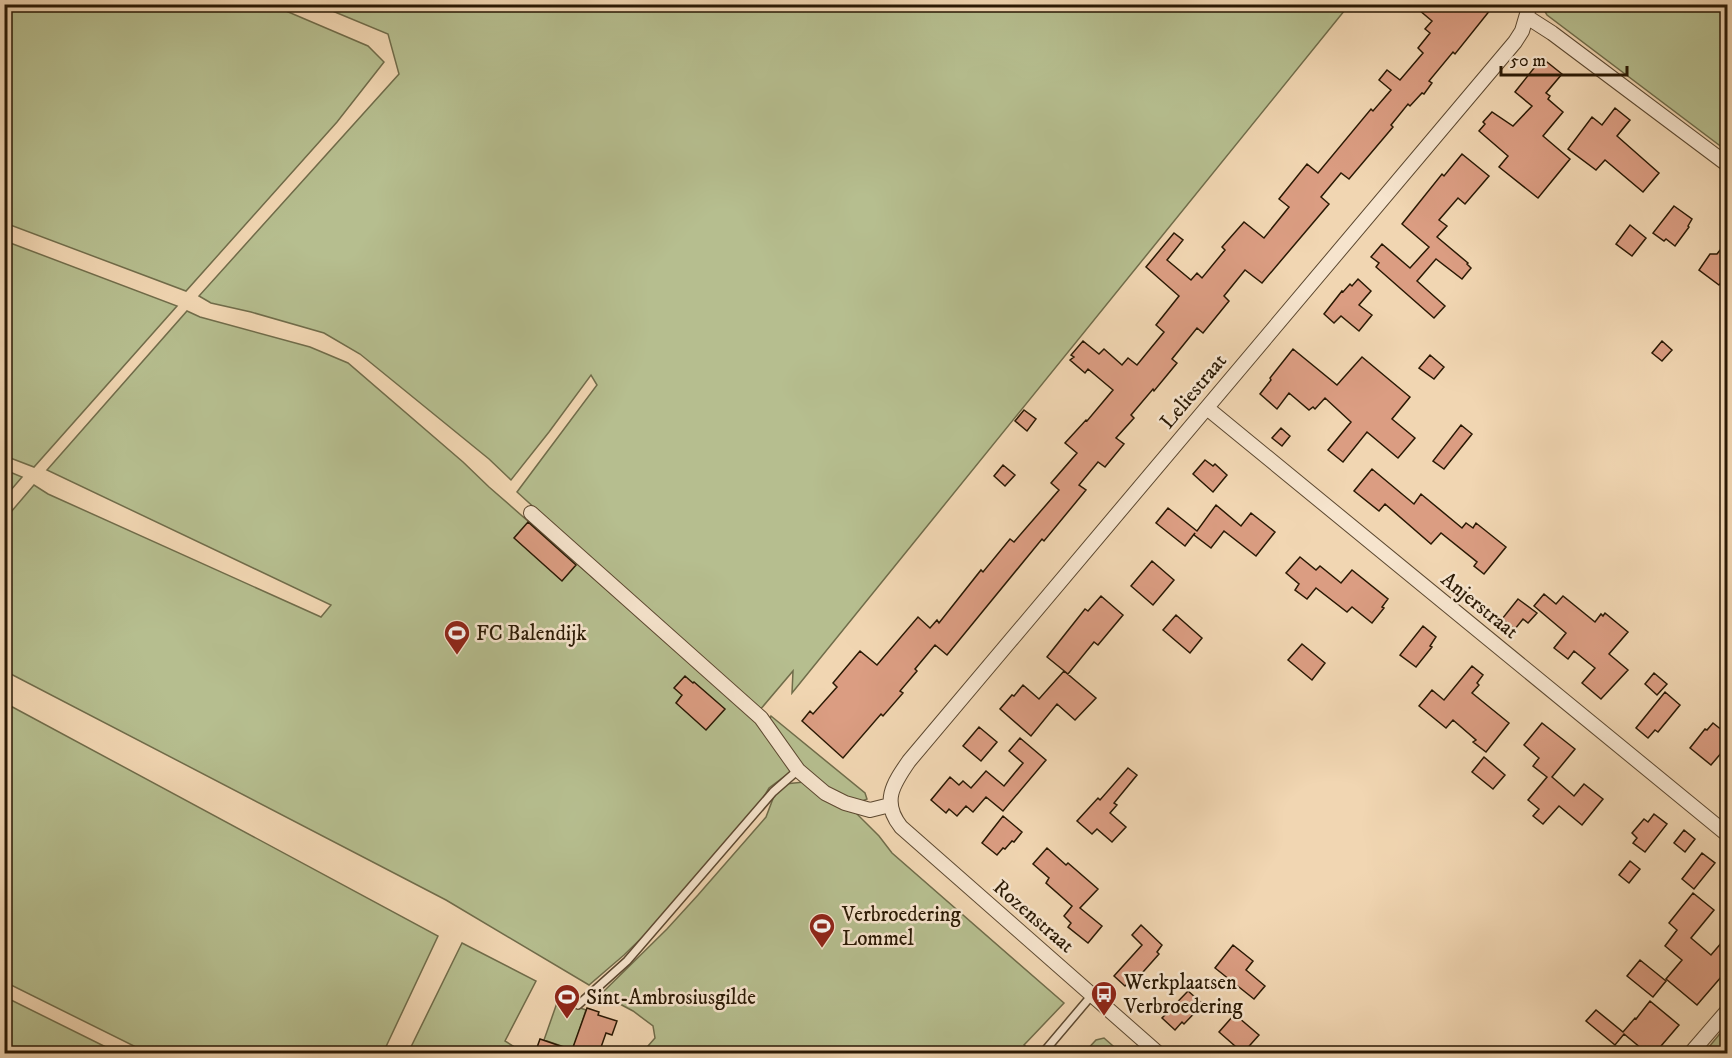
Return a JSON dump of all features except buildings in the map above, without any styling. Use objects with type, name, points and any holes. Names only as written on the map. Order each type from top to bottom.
[{"type":"street","points":[[1529,11],[1552,33],[1728,165]]},
{"type":"street","name":"Leliestraat","points":[[890,804],[893,785],[909,761],[1515,42],[1522,31],[1529,11]]},
{"type":"street","name":"Anjerstraat","points":[[1207,408],[1728,835]]},
{"type":"street","points":[[531,513],[761,718],[798,770],[825,793],[845,803],[870,810],[890,804]]},
{"type":"street","name":"Rozenstraat","points":[[890,804],[894,818],[912,838],[1159,1053]]},
{"type":"street","points":[[1690,1053],[1728,1010]]},
{"type":"lane","points":[[578,1005],[627,961],[773,792],[798,770]]},
{"type":"lane","points":[[1042,1053],[1092,995]]},
{"type":"green space","points":[[4,5],[272,5],[368,46],[384,62],[337,122],[186,291],[5,223]]},
{"type":"green space","points":[[318,5],[1349,5],[792,693],[793,671],[759,711],[517,492],[597,385],[591,375],[511,480],[489,459],[360,354],[324,333],[211,303],[199,296],[399,74],[388,34]]},
{"type":"green space","points":[[1541,5],[1727,5],[1727,151],[1547,15]]},
{"type":"green space","points":[[5,241],[177,306],[34,467],[5,456]]},
{"type":"green space","points":[[187,311],[200,317],[310,347],[348,363],[760,724],[793,770],[769,788],[751,819],[689,892],[624,955],[589,985],[446,900],[5,671],[5,519],[34,485],[48,494],[321,617],[331,605],[47,470]]},
{"type":"green space","points":[[5,470],[22,477],[5,497]]},
{"type":"green space","points":[[5,703],[438,936],[383,1053],[148,1053],[5,982]]},
{"type":"green space","points":[[771,716],[865,793],[867,799],[858,803],[829,790],[800,763],[769,722]]},
{"type":"green space","points":[[804,782],[855,812],[892,853],[1064,1003],[1024,1045],[1033,1053],[641,1054],[655,1038],[653,1026],[633,1011],[601,994],[698,895],[766,817],[774,796],[785,784]]},
{"type":"green space","points":[[462,943],[536,981],[505,1041],[524,1053],[408,1053]]},
{"type":"green space","points":[[5,997],[118,1053],[5,1053]]},
{"type":"green space","name":"Sint-Ambrosiusgilde","points":[[558,1000],[586,1010],[573,1050],[544,1040]]},
{"type":"green space","points":[[1727,1025],[1727,1043],[1719,1053],[1704,1053]]},
{"type":"green space","points":[[1104,1038],[1121,1053],[1084,1053],[1096,1040]]},
{"type":"place","name":"FC Balendijk","points":[[457,656]]},
{"type":"place","name":"Verbroedering Lommel","points":[[822,949]]},
{"type":"place","name":"Werkplaatsen Verbroedering","points":[[1104,1017]]},
{"type":"place","name":"Sint-Ambrosiusgilde","points":[[567,1020]]}]
